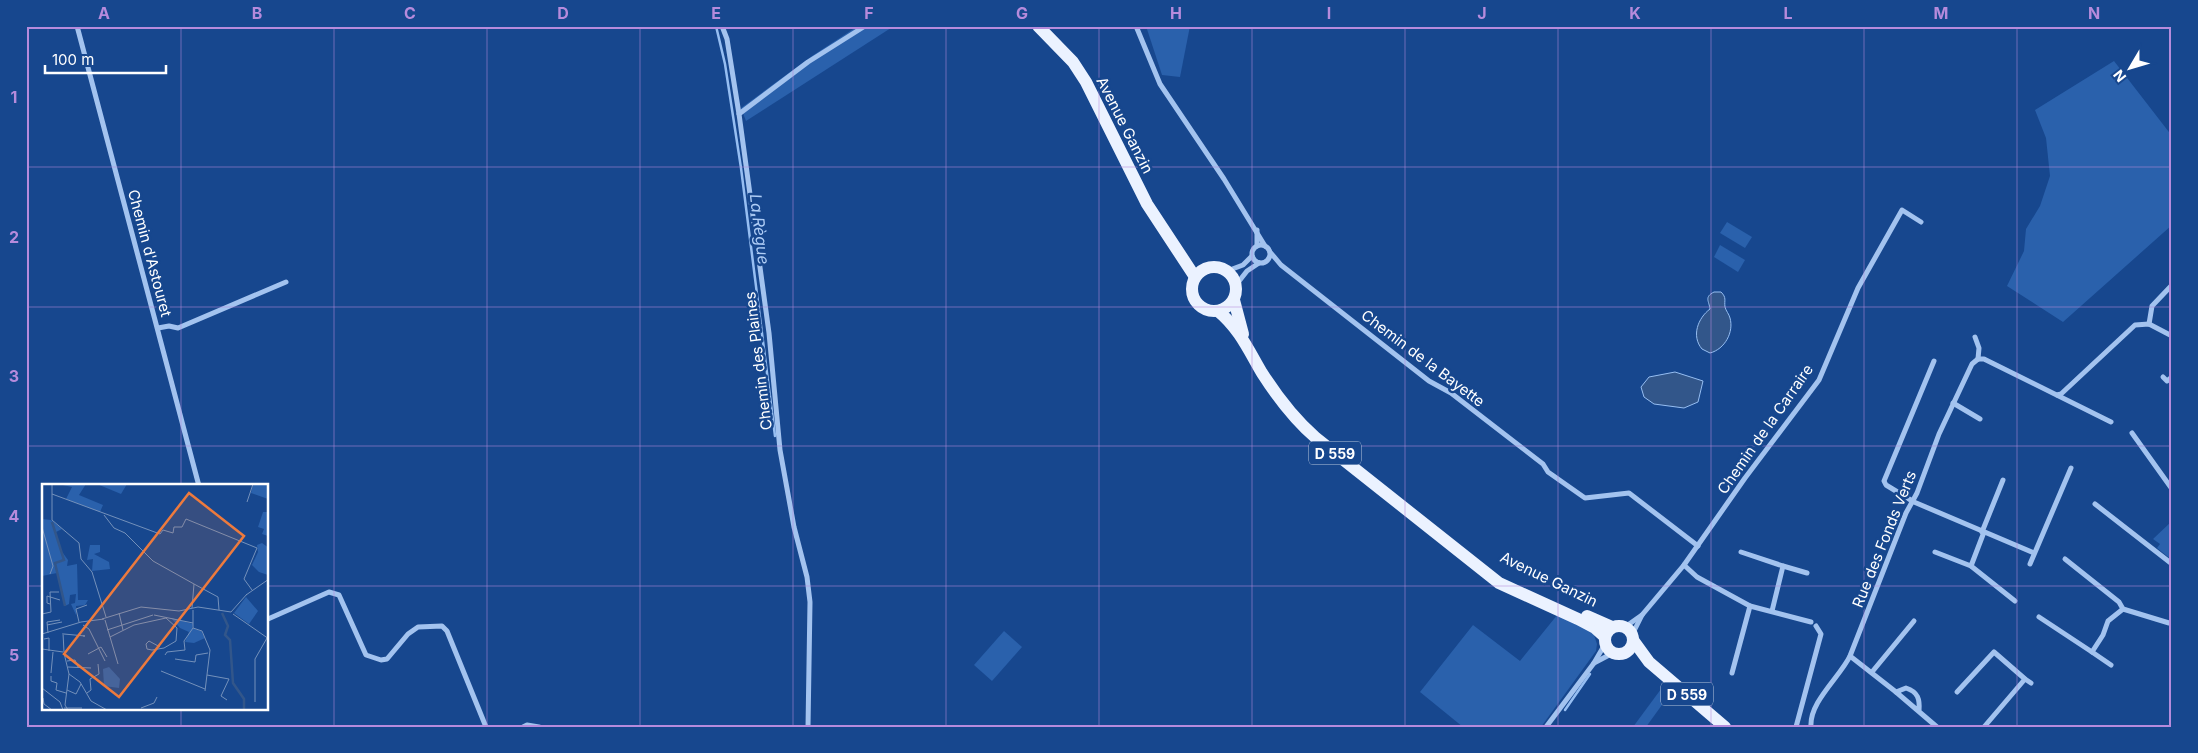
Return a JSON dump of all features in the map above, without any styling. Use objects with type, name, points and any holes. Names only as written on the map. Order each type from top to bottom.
[{"type":"main road","name":"Avenue Ganzin","points":[[1038,26],[1072,62],[1086,82],[1143,197],[1195,277]]},
{"type":"main road","name":"Avenue Ganzin","points":[[1174,243],[1207,268]]},
{"type":"main road","points":[[1207,268],[1221,268],[1227,271],[1236,285],[1234,300],[1230,305],[1218,311],[1204,309],[1196,302],[1192,291],[1195,277],[1207,268]]},
{"type":"main road","name":"Avenue Ganzin","points":[[1234,300],[1245,342]]},
{"type":"main road","name":"Avenue Ganzin","points":[[1218,311],[1227,318],[1245,342],[1276,395],[1288,412],[1302,426],[1449,542],[1506,580],[1619,640]]},
{"type":"main road","name":"D 559","points":[[1619,640],[1725,727]]},
{"type":"street","name":"Chemin d'Astouret","points":[[77,26],[198,484]]},
{"type":"street","name":"Chemin des Plaines","points":[[722,26],[727,39],[739,114],[770,333],[780,450],[794,527],[807,577],[810,602],[808,727]]},
{"type":"street","points":[[739,114],[802,67],[864,26]]},
{"type":"street","points":[[1136,26],[1160,84],[1270,252],[1267,261],[1259,263],[1247,271],[1236,285]]},
{"type":"street","name":"Chemin de la Carraire","points":[[1619,640],[1684,565],[1744,478],[1819,380],[1858,288],[1902,210],[1921,222]]},
{"type":"street","points":[[1227,271],[1243,265],[1252,256],[1257,246],[1257,230]]},
{"type":"street","points":[[1257,246],[1266,246]]},
{"type":"street","name":"Chemin de la Bayette","points":[[1270,252],[1281,265],[1429,381],[1451,393],[1543,464],[1548,472],[1585,498],[1629,494],[1698,546]]},
{"type":"street","points":[[1252,256],[1259,263]]},
{"type":"street","name":"Chemin de la Bayette","points":[[1267,261],[1281,265]]},
{"type":"street","points":[[158,328],[168,326],[178,328],[286,282]]},
{"type":"street","points":[[2149,324],[2152,306],[2172,285]]},
{"type":"street","points":[[2056,395],[2060,394],[2135,325],[2149,324],[2172,336]]},
{"type":"street","points":[[1975,337],[1978,359],[1984,359],[2111,422]]},
{"type":"street","name":"Rue des Fonds Verts","points":[[1810,725],[1815,708],[1835,677],[1844,668],[1850,656],[1953,403],[1972,364],[1978,359]]},
{"type":"street","points":[[1934,361],[1884,481],[1886,485],[1912,501],[2034,553]]},
{"type":"street","points":[[2163,377],[2167,381],[2172,377]]},
{"type":"street","points":[[1953,403],[1980,419]]},
{"type":"street","points":[[2132,433],[2172,489]]},
{"type":"street","points":[[2030,564],[2071,468]]},
{"type":"street","points":[[1971,566],[2004,480]]},
{"type":"street","points":[[2095,504],[2172,564]]},
{"type":"street","points":[[1741,552],[1807,573]]},
{"type":"street","points":[[1935,552],[1971,566],[2015,601]]},
{"type":"street","points":[[2066,559],[2119,602],[2123,609],[2171,623]]},
{"type":"street","points":[[1684,565],[1697,577],[1750,606],[1814,624],[1821,634],[1796,727]]},
{"type":"street","points":[[1772,612],[1783,566]]},
{"type":"street","points":[[269,619],[329,592],[339,595],[366,655],[381,660],[387,659],[408,634],[418,627],[442,626],[447,631],[486,727]]},
{"type":"street","points":[[1732,673],[1750,606]]},
{"type":"street","points":[[2092,652],[2103,635],[2108,621],[2123,609]]},
{"type":"street","name":"Chemin de la Carraire","points":[[1619,640],[1642,615]]},
{"type":"street","points":[[2039,617],[2111,665]]},
{"type":"street","points":[[1872,672],[1914,621]]},
{"type":"street","points":[[1546,727],[1594,663],[1619,640]]},
{"type":"street","points":[[1594,663],[1619,640]]},
{"type":"street","points":[[1957,692],[1994,652],[2031,683]]},
{"type":"street","points":[[1850,656],[1872,672],[1937,727]]},
{"type":"street","points":[[1984,727],[2025,679]]},
{"type":"street","points":[[1896,692],[1906,688],[1914,691],[1920,700],[1919,711]]},
{"type":"street","points":[[1798,720],[1810,725]]},
{"type":"street","points":[[523,727],[527,725],[539,727]]},
{"type":"shaded area","points":[[858,26],[894,26],[746,121],[741,108],[812,56]]},
{"type":"shaded area","points":[[1146,26],[1190,26],[1180,77],[1162,75]]},
{"type":"shaded area","points":[[2114,61],[2172,136],[2172,225],[2063,322],[2007,286],[2024,251],[2026,229],[2040,206],[2050,176],[2046,138],[2035,110]]},
{"type":"shaded area","points":[[1727,222],[1752,237],[1745,248],[1720,233]]},
{"type":"shaded area","points":[[1720,245],[1745,260],[1738,272],[1714,257]]},
{"type":"shaded area","points":[[1714,292],[1721,292],[1724,296],[1731,329],[1724,344],[1710,353],[1702,349],[1699,344],[1697,328],[1702,317],[1710,309],[1708,297]]},
{"type":"shaded area","points":[[1675,372],[1703,381],[1698,402],[1684,408],[1654,404],[1644,397],[1641,387],[1649,377]]},
{"type":"shaded area","points":[[2172,521],[2172,560],[2157,548],[2160,544],[2153,539]]},
{"type":"shaded area","points":[[1558,614],[1593,632],[1597,644],[1596,651],[1541,727],[1463,727],[1420,692],[1473,625],[1520,661]]},
{"type":"shaded area","points":[[1004,631],[1022,647],[992,681],[974,665]]},
{"type":"shaded area","points":[[1664,685],[1672,691],[1646,727],[1633,727]]},
{"type":"waterway","name":"La Règue","points":[[716,26],[725,64],[741,168],[775,436]]},
{"type":"waterway","points":[[1565,710],[1590,674]]}]
